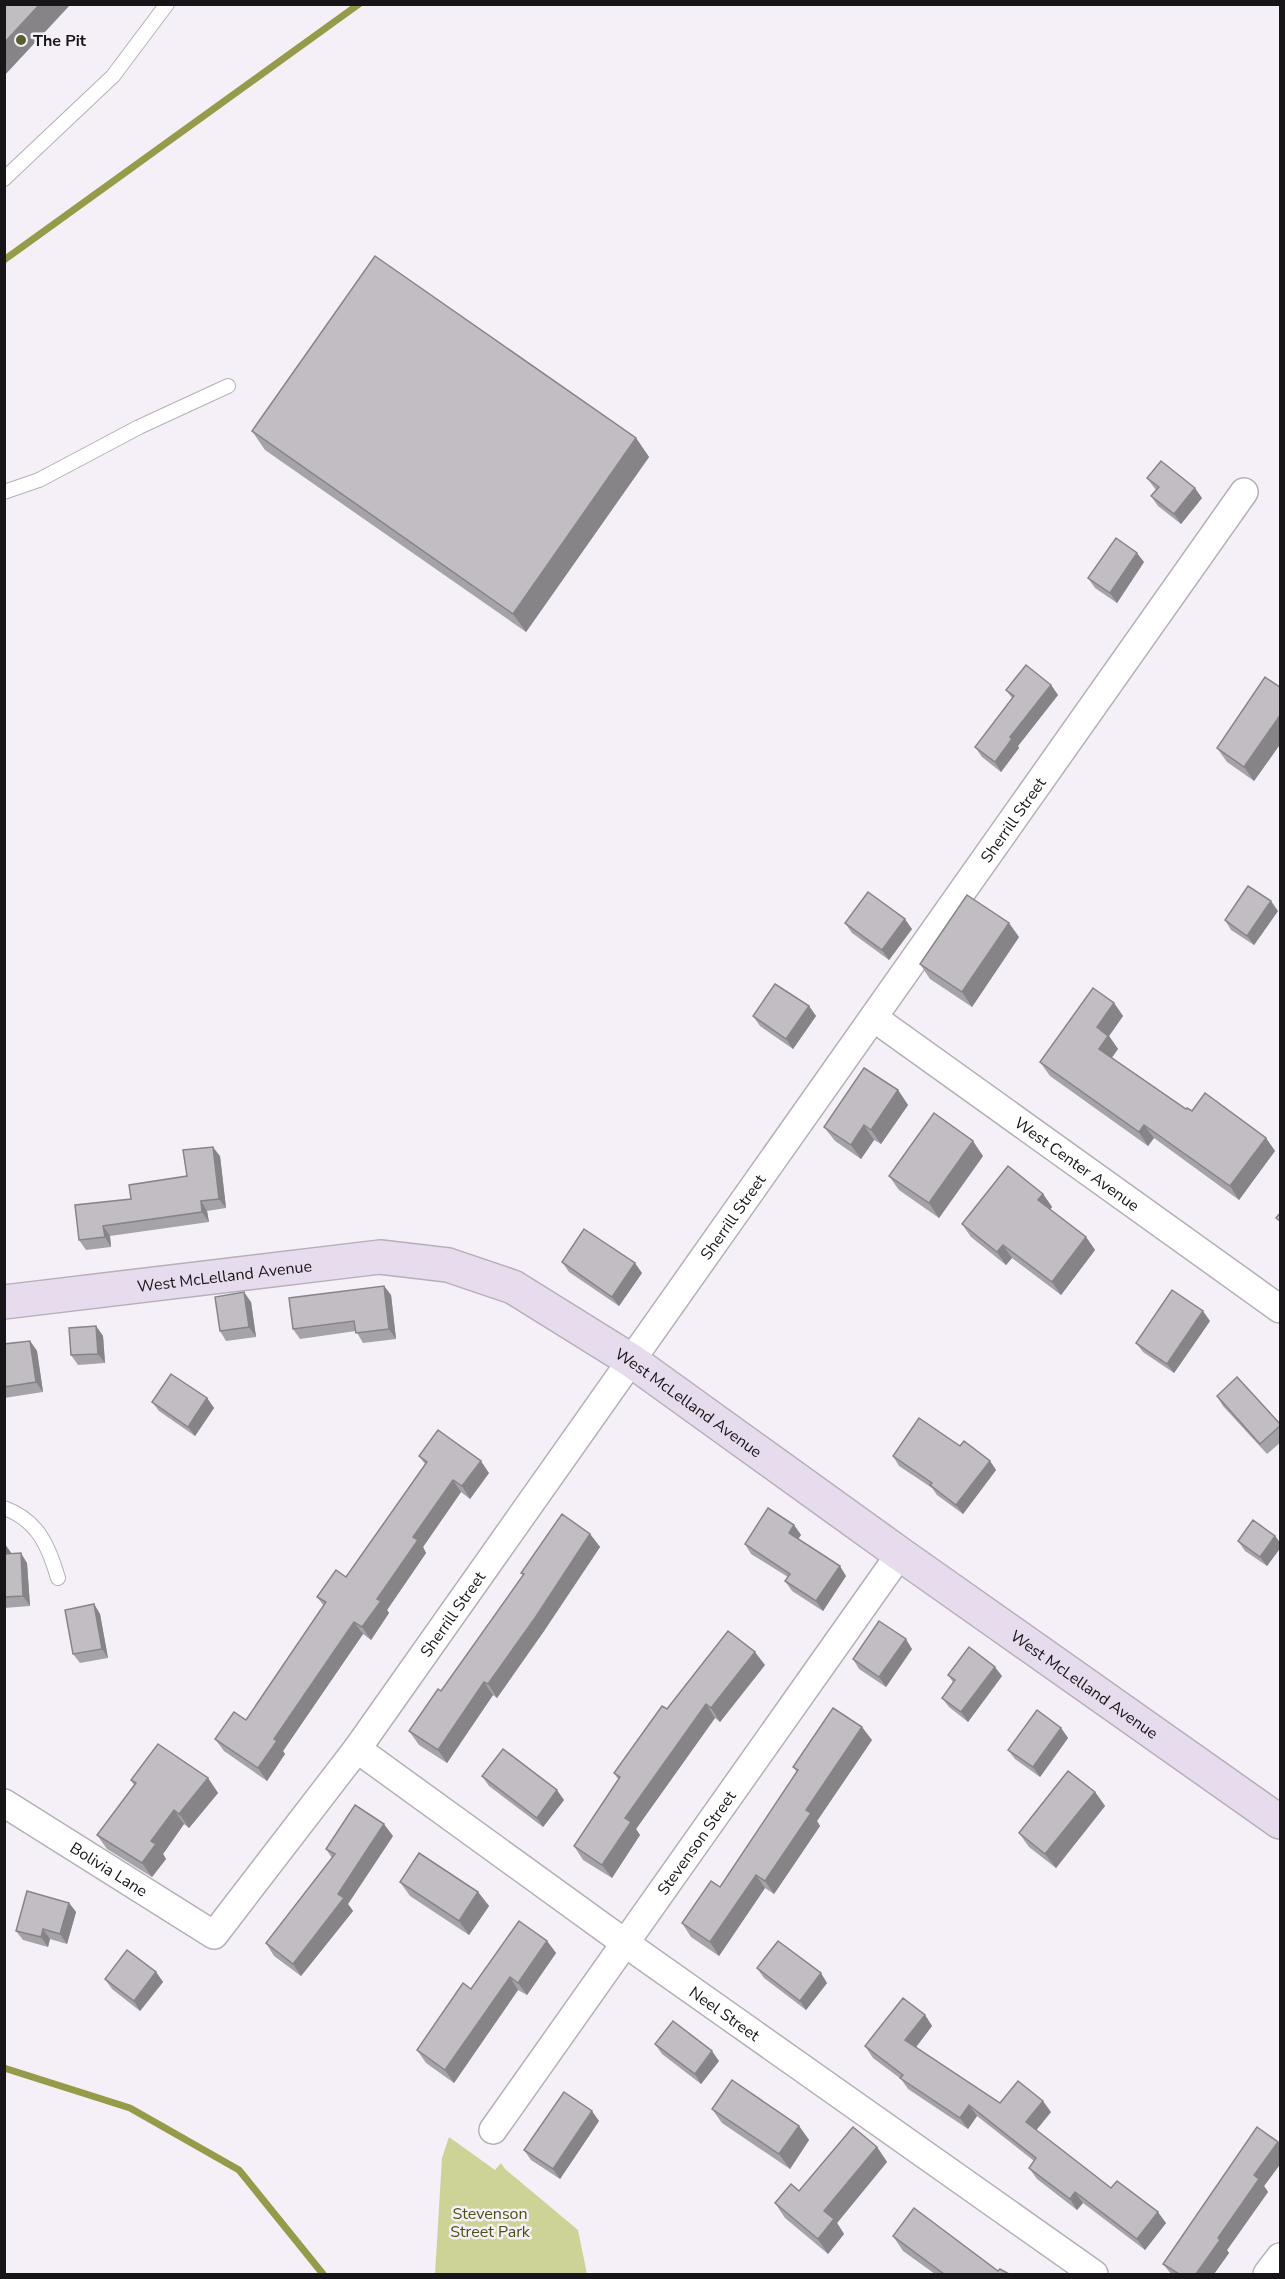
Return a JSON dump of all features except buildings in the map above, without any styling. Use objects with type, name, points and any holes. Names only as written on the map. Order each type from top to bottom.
[{"type":"street","name":"Sherrill Street","points":[[214,1935],[357,1749],[1244,492]]},
{"type":"street","name":"West Center Avenue","points":[[874,1018],[1281,1309]]},
{"type":"street","name":"West McLelland Avenue","points":[[4,1302],[380,1257],[448,1265],[513,1287],[632,1361],[900,1554],[1281,1822]]},
{"type":"street","name":"Stevenson Street","points":[[493,2130],[900,1554]]},
{"type":"street","name":"Neel Street","points":[[357,1749],[625,1943],[1094,2274]]},
{"type":"street","name":"Bolivia Lane","points":[[4,1803],[214,1935]]},
{"type":"street","points":[[1267,2274],[1281,2257]]},
{"type":"lane","points":[[4,179],[113,76],[167,4]]},
{"type":"lane","points":[[4,492],[39,480],[139,427],[228,386]]},
{"type":"lane","points":[[4,1508],[22,1516],[45,1540],[58,1578]]},
{"type":"green space","name":"Stevenson Street Park","points":[[449,2137],[495,2170],[501,2163],[505,2169],[578,2230],[587,2274],[435,2274],[442,2158]]},
{"type":"waterway","points":[[4,260],[359,4]]},
{"type":"waterway","points":[[4,2068],[130,2108],[239,2170],[323,2274]]},
{"type":"place","name":"The Pit","points":[[21,40]]}]
